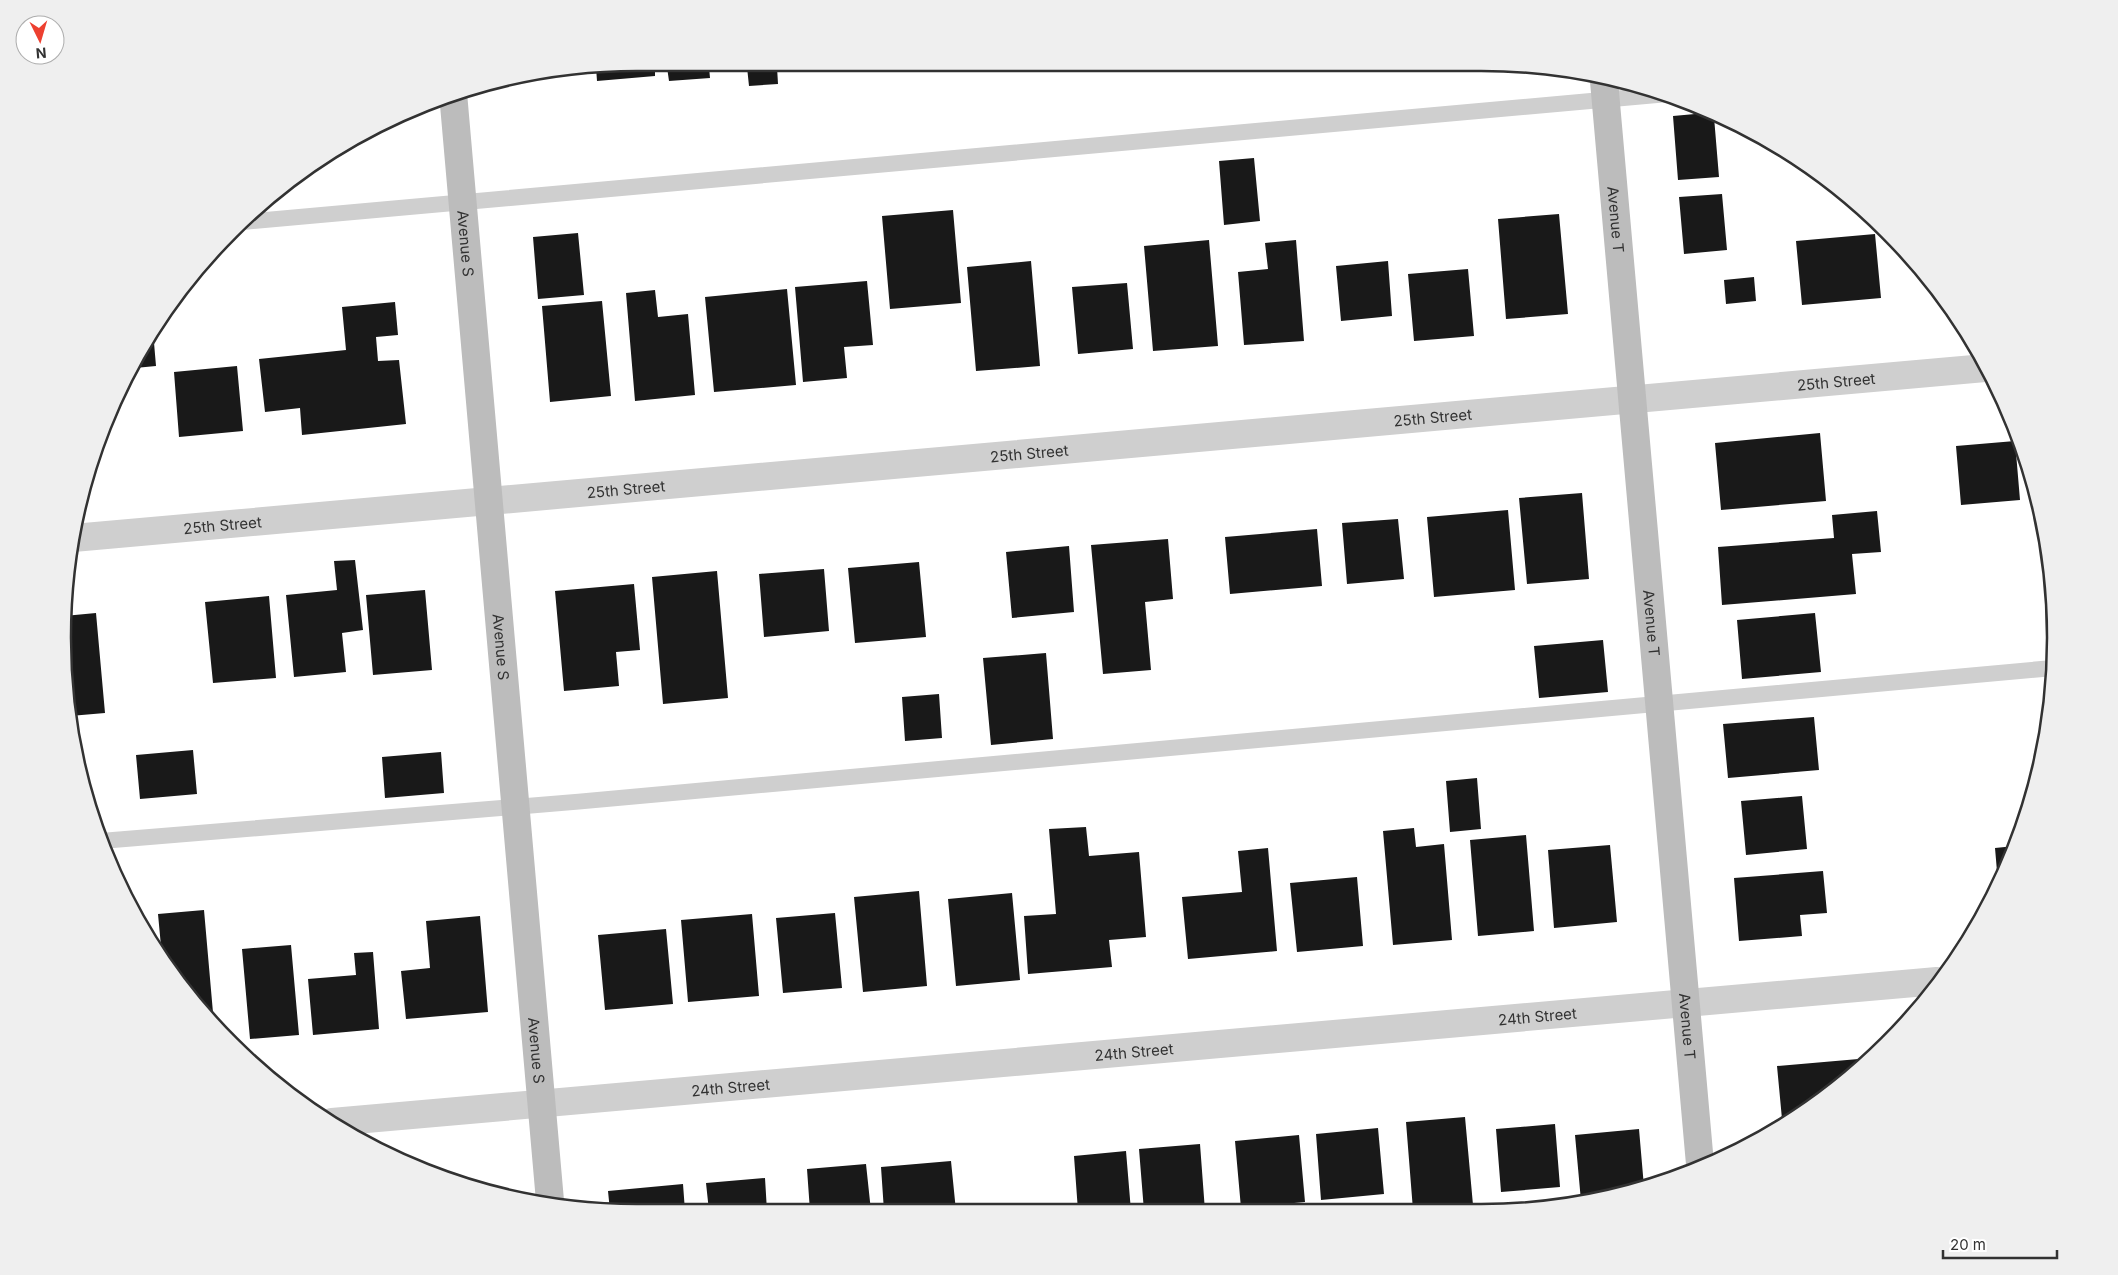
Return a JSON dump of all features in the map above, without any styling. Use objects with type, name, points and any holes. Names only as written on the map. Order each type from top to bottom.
[{"type":"street","name":"Avenue T","points":[[1604,90],[1700,1160]]},
{"type":"street","name":"Avenue S","points":[[454,101],[550,1197]]},
{"type":"street","name":"25th Street","points":[[80,537],[1979,369]]},
{"type":"street","name":"24th Street","points":[[343,1121],[1930,982]]},
{"type":"lane","points":[[254,221],[1604,90],[1629,92]]},
{"type":"lane","points":[[108,839],[516,808],[2046,669]]},
{"type":"building","points":[[655,71],[655,76],[597,81],[596,72]]},
{"type":"building","points":[[668,71],[709,71],[710,78],[669,81]]},
{"type":"building","points":[[747,71],[777,71],[778,84],[749,86]]},
{"type":"building","points":[[1697,114],[1714,122],[1719,177],[1678,180],[1673,116]]},
{"type":"building","points":[[1254,158],[1260,221],[1224,225],[1219,161]]},
{"type":"building","points":[[1722,194],[1727,250],[1684,254],[1679,197]]},
{"type":"building","points":[[953,210],[961,303],[890,309],[882,216]]},
{"type":"building","points":[[1559,214],[1568,314],[1506,319],[1498,219]]},
{"type":"building","points":[[578,233],[584,295],[538,299],[533,237]]},
{"type":"building","points":[[1875,234],[1881,298],[1802,305],[1796,241]]},
{"type":"building","points":[[1209,240],[1218,346],[1153,351],[1144,246]]},
{"type":"building","points":[[1296,240],[1304,341],[1244,345],[1238,272],[1268,269],[1265,243]]},
{"type":"building","points":[[1031,261],[1040,366],[976,371],[967,267]]},
{"type":"building","points":[[1388,261],[1392,316],[1341,321],[1336,266]]},
{"type":"building","points":[[1468,269],[1474,336],[1414,341],[1408,274]]},
{"type":"building","points":[[1754,277],[1756,301],[1726,304],[1724,280]]},
{"type":"building","points":[[867,281],[873,345],[844,347],[847,378],[803,382],[795,287]]},
{"type":"building","points":[[1127,283],[1133,349],[1078,354],[1072,287]]},
{"type":"building","points":[[787,289],[796,385],[714,392],[705,297]]},
{"type":"building","points":[[655,290],[658,317],[688,314],[695,395],[635,401],[626,293]]},
{"type":"building","points":[[602,301],[611,396],[550,402],[542,306]]},
{"type":"building","points":[[395,302],[398,335],[376,337],[378,361],[399,360],[406,424],[302,435],[300,408],[265,412],[259,359],[346,350],[342,307]]},
{"type":"building","points":[[154,343],[156,366],[140,368]]},
{"type":"building","points":[[237,366],[243,431],[179,437],[174,372]]},
{"type":"building","points":[[1820,433],[1826,501],[1721,510],[1715,443]]},
{"type":"building","points":[[2012,441],[2016,452],[2020,500],[1961,505],[1956,446]]},
{"type":"building","points":[[1582,493],[1589,579],[1527,584],[1519,498]]},
{"type":"building","points":[[1508,510],[1515,590],[1434,597],[1427,517]]},
{"type":"building","points":[[1877,511],[1881,552],[1852,554],[1856,594],[1722,605],[1718,547],[1834,538],[1832,515]]},
{"type":"building","points":[[1398,519],[1404,579],[1347,584],[1342,523]]},
{"type":"building","points":[[1317,529],[1322,586],[1230,594],[1225,537]]},
{"type":"building","points":[[1168,539],[1173,599],[1145,602],[1151,670],[1103,674],[1091,545]]},
{"type":"building","points":[[1069,546],[1074,612],[1012,618],[1006,552]]},
{"type":"building","points":[[355,560],[363,630],[342,633],[346,672],[294,677],[286,595],[337,590],[334,561]]},
{"type":"building","points":[[919,562],[926,637],[855,643],[848,568]]},
{"type":"building","points":[[824,569],[829,631],[764,637],[759,574]]},
{"type":"building","points":[[717,571],[728,698],[663,704],[652,577]]},
{"type":"building","points":[[634,584],[640,650],[616,652],[619,686],[564,691],[555,591]]},
{"type":"building","points":[[425,590],[432,670],[373,675],[366,595]]},
{"type":"building","points":[[269,596],[276,678],[213,683],[205,602]]},
{"type":"building","points":[[96,613],[105,713],[77,715],[72,675],[72,615]]},
{"type":"building","points":[[1815,613],[1821,672],[1742,679],[1737,620]]},
{"type":"building","points":[[1603,640],[1608,692],[1539,698],[1534,646]]},
{"type":"building","points":[[1046,653],[1053,739],[991,745],[983,658]]},
{"type":"building","points":[[939,694],[942,738],[905,741],[902,697]]},
{"type":"building","points":[[1814,717],[1819,770],[1728,778],[1723,724]]},
{"type":"building","points":[[193,750],[197,794],[140,799],[136,755]]},
{"type":"building","points":[[441,752],[444,793],[385,798],[382,757]]},
{"type":"building","points":[[1477,778],[1481,829],[1450,832],[1446,781]]},
{"type":"building","points":[[1802,796],[1807,849],[1746,855],[1741,801]]},
{"type":"building","points":[[1086,827],[1089,856],[1139,852],[1146,937],[1109,940],[1112,967],[1028,974],[1024,916],[1056,914],[1049,829]]},
{"type":"building","points":[[1414,828],[1416,847],[1444,844],[1452,940],[1393,945],[1383,831]]},
{"type":"building","points":[[1526,835],[1534,931],[1478,936],[1470,840]]},
{"type":"building","points":[[1610,845],[1617,922],[1554,928],[1548,850]]},
{"type":"building","points":[[2007,847],[1997,869],[1995,848]]},
{"type":"building","points":[[1268,848],[1277,951],[1188,959],[1182,897],[1242,892],[1238,851]]},
{"type":"building","points":[[1823,871],[1827,913],[1800,915],[1802,936],[1739,941],[1734,878]]},
{"type":"building","points":[[1357,877],[1363,946],[1297,952],[1290,883]]},
{"type":"building","points":[[919,891],[927,986],[863,992],[854,897]]},
{"type":"building","points":[[1012,893],[1020,980],[956,986],[948,899]]},
{"type":"building","points":[[204,910],[213,1012],[188,982],[161,942],[158,914]]},
{"type":"building","points":[[835,913],[842,988],[783,993],[776,918]]},
{"type":"building","points":[[752,914],[759,996],[688,1002],[681,920]]},
{"type":"building","points":[[480,916],[488,1012],[406,1019],[401,971],[430,968],[426,921]]},
{"type":"building","points":[[666,929],[673,1004],[605,1010],[598,935]]},
{"type":"building","points":[[291,945],[299,1035],[250,1039],[242,949]]},
{"type":"building","points":[[373,952],[379,1029],[313,1035],[308,979],[356,975],[354,953]]},
{"type":"building","points":[[1858,1059],[1825,1087],[1782,1117],[1777,1066]]},
{"type":"building","points":[[1465,1117],[1473,1204],[1413,1204],[1406,1122]]},
{"type":"building","points":[[1555,1124],[1560,1187],[1501,1192],[1496,1129]]},
{"type":"building","points":[[1378,1128],[1384,1194],[1321,1200],[1316,1134]]},
{"type":"building","points":[[1639,1129],[1643,1179],[1580,1195],[1575,1135]]},
{"type":"building","points":[[1299,1135],[1305,1202],[1241,1204],[1235,1141]]},
{"type":"building","points":[[1200,1144],[1204,1204],[1143,1204],[1139,1149]]},
{"type":"building","points":[[1126,1151],[1130,1204],[1077,1204],[1074,1156]]},
{"type":"building","points":[[951,1161],[955,1204],[884,1204],[881,1167]]},
{"type":"building","points":[[866,1164],[870,1204],[810,1204],[807,1169]]},
{"type":"building","points":[[765,1178],[767,1204],[708,1204],[706,1183]]},
{"type":"building","points":[[683,1184],[684,1204],[609,1203],[608,1191]]}]
